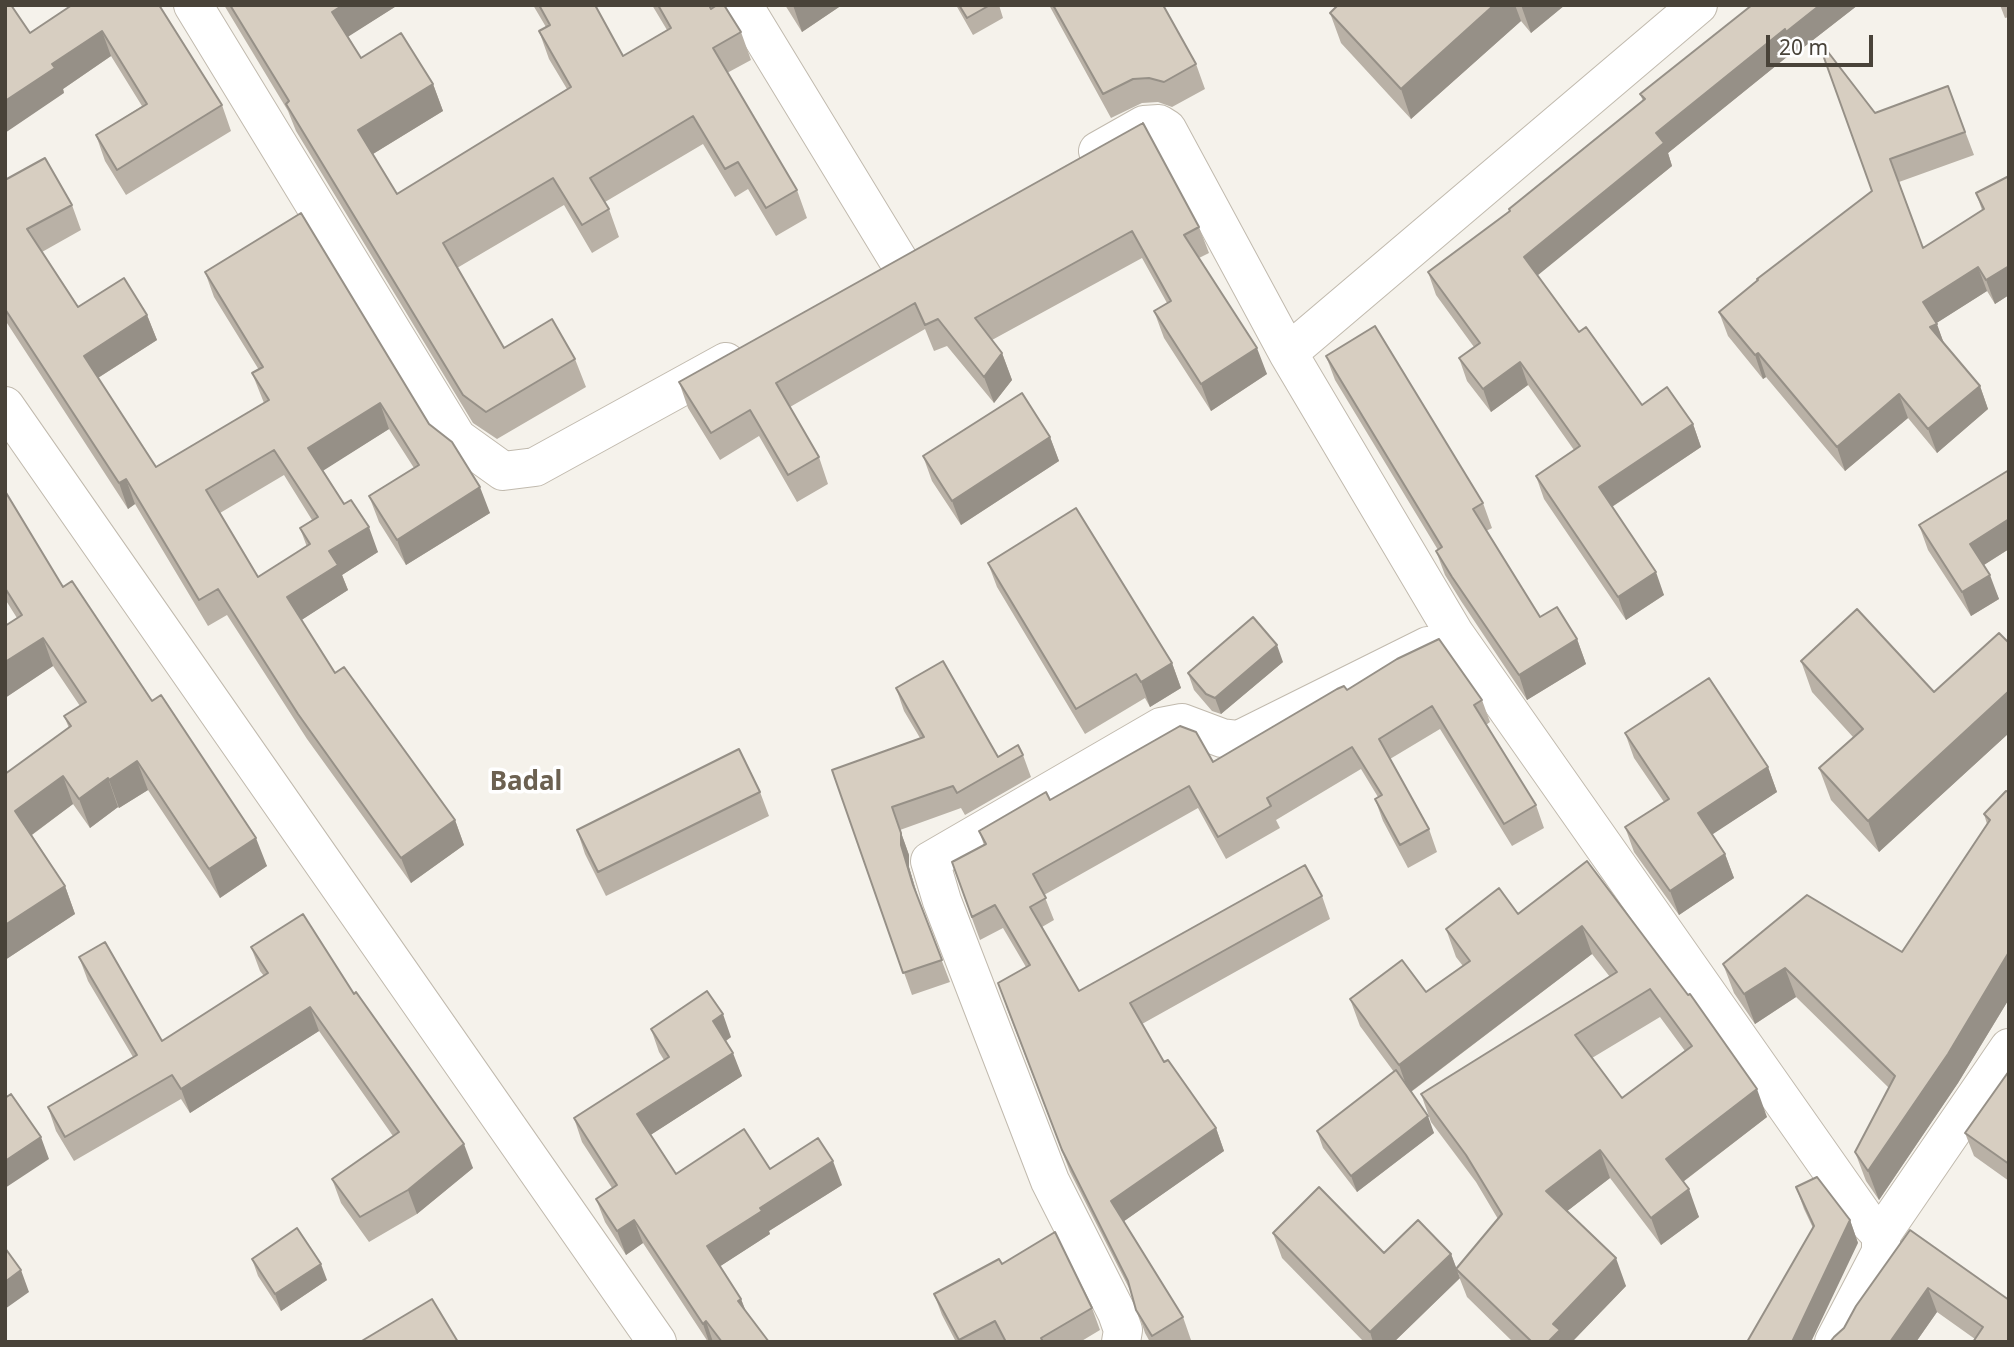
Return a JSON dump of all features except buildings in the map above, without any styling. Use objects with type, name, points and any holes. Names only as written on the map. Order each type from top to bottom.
[{"type":"street","points":[[193,5],[457,438],[503,471],[535,467],[751,348]]},
{"type":"street","points":[[743,5],[900,263]]},
{"type":"street","points":[[1288,353],[1698,5]]},
{"type":"street","points":[[1063,171],[1144,125],[1159,124],[1167,129],[1288,353],[1454,633],[1864,1217],[1881,1235]]},
{"type":"street","points":[[866,283],[935,243]]},
{"type":"street","points":[[5,406],[657,1342]]},
{"type":"street","points":[[1121,1342],[1123,1330],[1117,1313],[1050,1181],[942,901],[930,861],[1161,727],[1182,723],[1222,738],[1239,740],[1454,633]]},
{"type":"street","points":[[1834,1342],[1881,1252],[1881,1235],[2009,1048]]},
{"type":"district","name":"Badal","points":[[526,783]]}]
